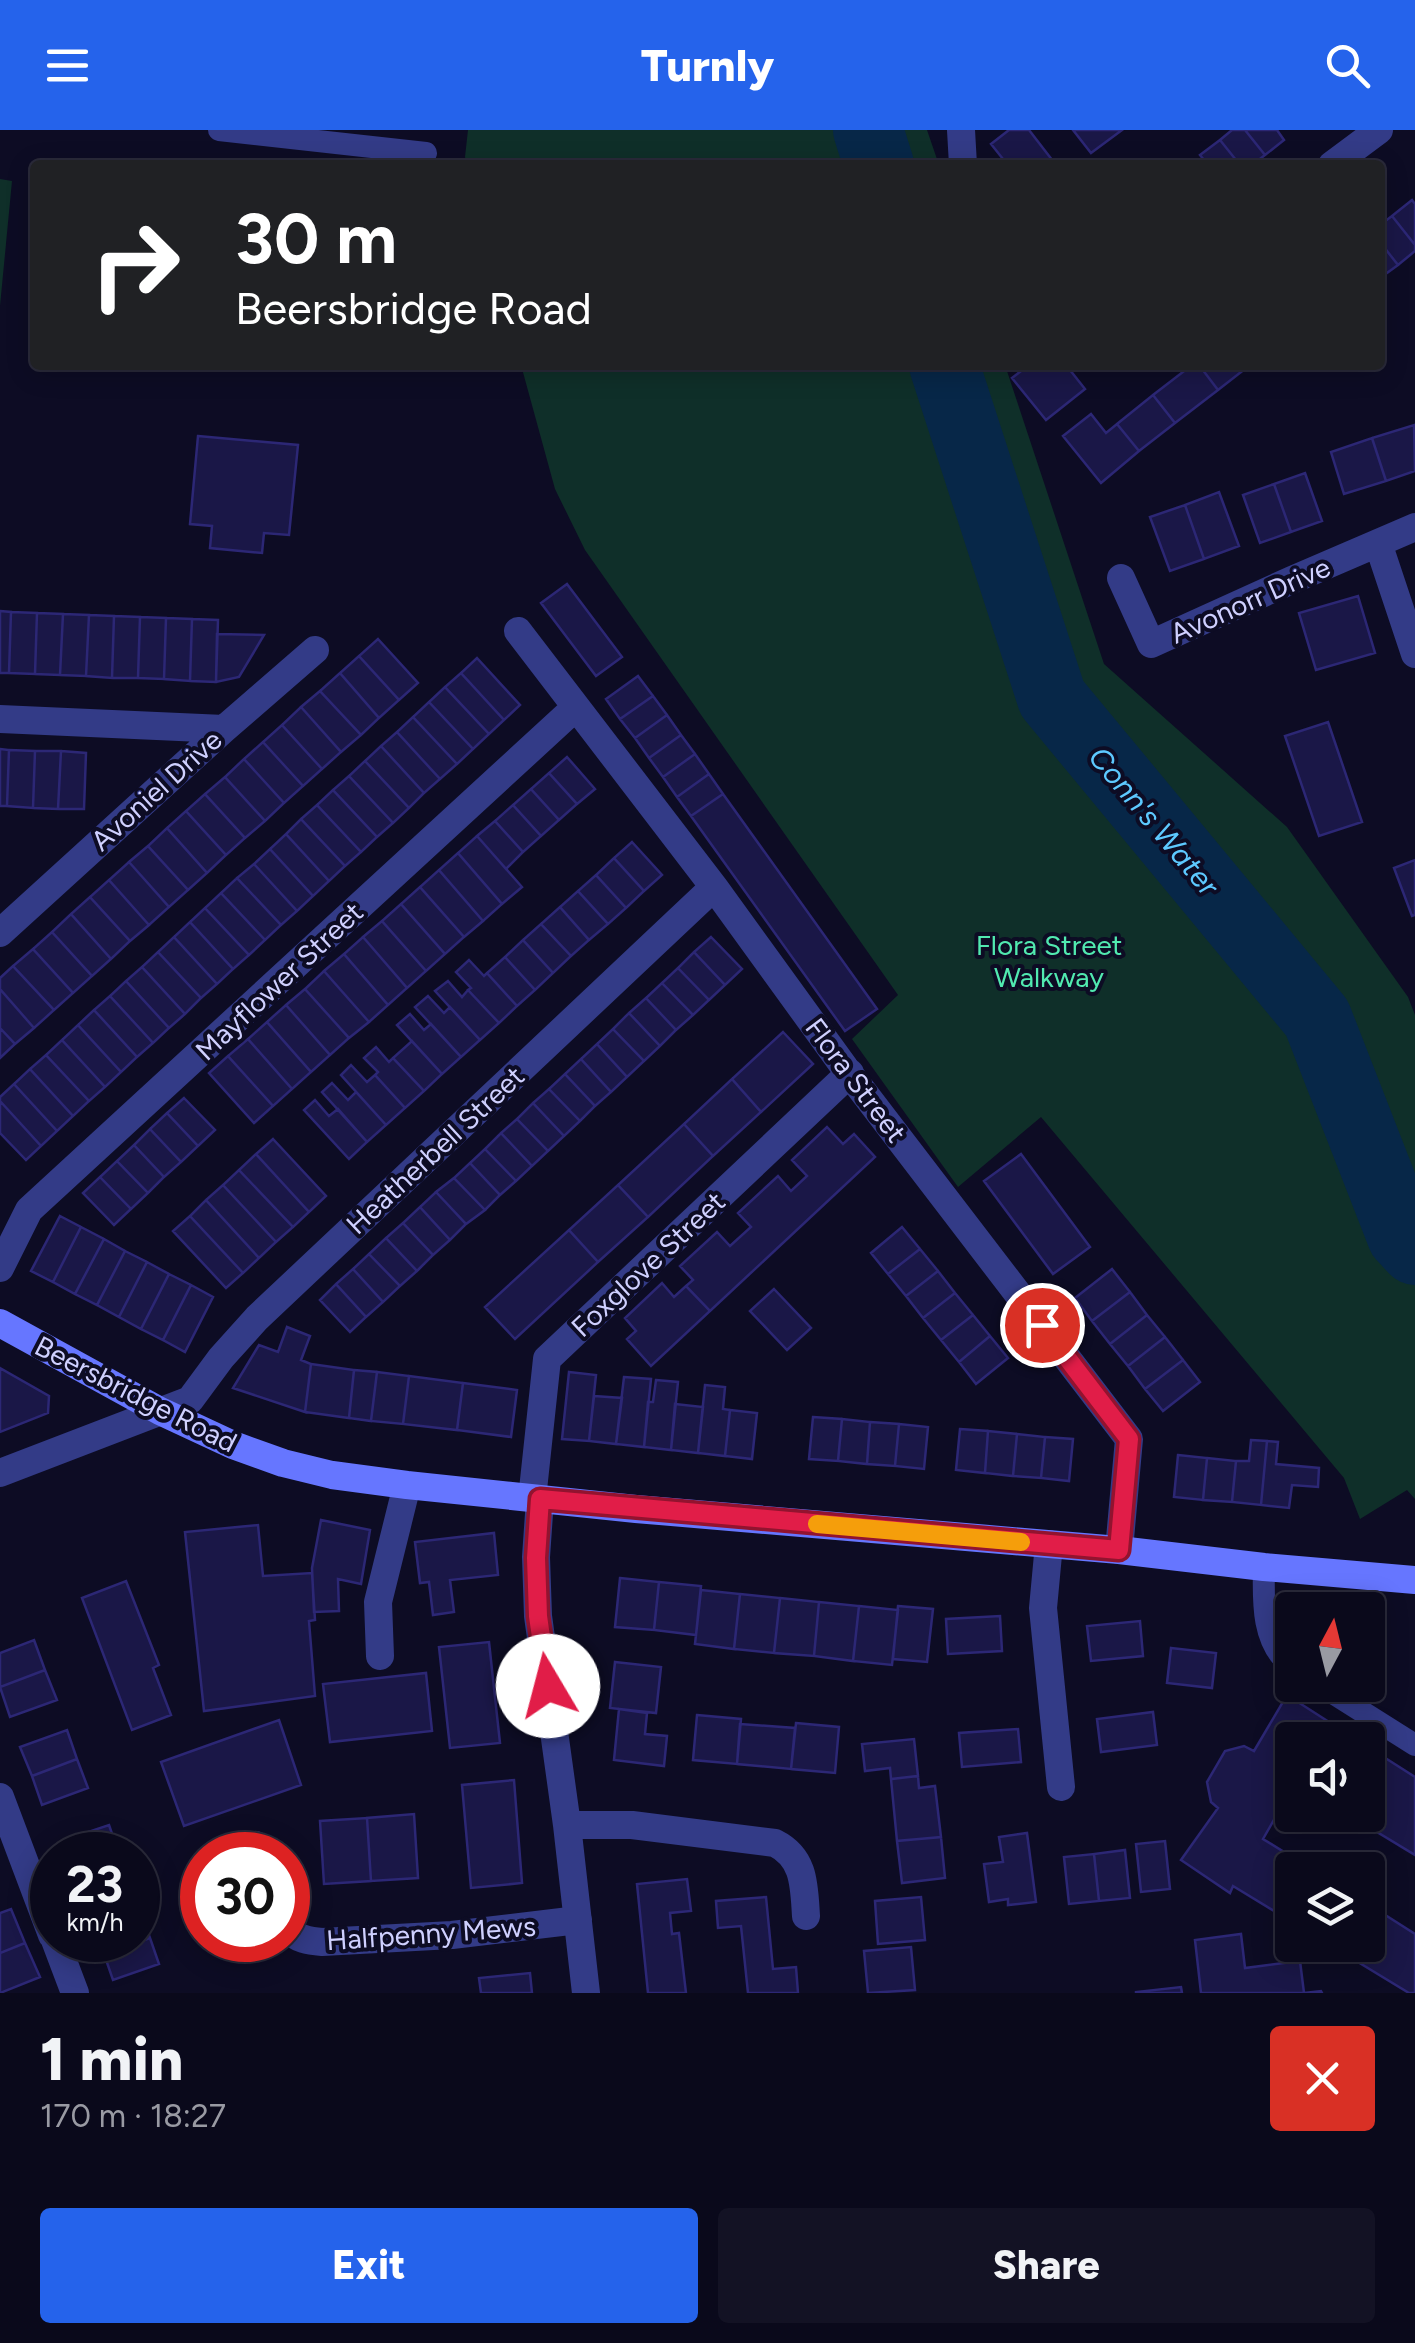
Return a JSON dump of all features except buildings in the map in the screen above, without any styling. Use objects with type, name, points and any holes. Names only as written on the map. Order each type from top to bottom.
[{"type":"main road","name":"Beersbridge Road","points":[[0,1323],[160,1411],[233,1445],[282,1463],[332,1475],[536,1499],[1415,1580]]},
{"type":"street","points":[[961,130],[962,160]]},
{"type":"street","points":[[1339,160],[1379,130]]},
{"type":"street","name":"Avonorr Drive","points":[[1121,578],[1152,644],[1415,528]]},
{"type":"street","points":[[1378,543],[1415,654]]},
{"type":"street","name":"Flora Street","points":[[518,631],[1129,1439],[1119,1550]]},
{"type":"street","name":"Avoniel Drive","points":[[0,934],[315,650]]},
{"type":"street","name":"Mayflower Street","points":[[0,1268],[29,1210],[576,708]]},
{"type":"street","points":[[0,719],[224,729]]},
{"type":"street","name":"Heatherbell Street","points":[[0,1474],[190,1400],[257,1318],[714,887]]},
{"type":"street","name":"Foxglove Street","points":[[586,1993],[538,1616],[536,1499],[547,1360],[850,1073]]},
{"type":"street","points":[[380,1656],[378,1602],[407,1485]]},
{"type":"street","points":[[1049,1544],[1043,1614],[1062,1787]]},
{"type":"street","points":[[0,1797],[30,1875]]},
{"type":"street","points":[[567,1825],[632,1825],[776,1843],[790,1852],[800,1869],[806,1916]]},
{"type":"street","name":"Halfpenny Mews","points":[[310,1942],[452,1935],[578,1920]]},
{"type":"street","points":[[63,1962],[75,1993]]},
{"type":"lane","points":[[219,130],[426,153]]},
{"type":"lane","points":[[1264,1567],[1263,1599],[1275,1650]]},
{"type":"lane","points":[[1347,1702],[1415,1745]]},
{"type":"green space","points":[[468,130],[927,130],[937,160],[466,160]]},
{"type":"green space","points":[[0,179],[12,181],[0,306]]},
{"type":"green space","name":"Flora Street Walkway","points":[[522,370],[1007,370],[1104,664],[1287,827],[1408,997],[1415,1015],[1415,1499],[1407,1490],[1360,1519],[1344,1478],[1041,1117],[958,1187],[852,1039],[898,995],[585,550],[555,489]]},
{"type":"waterway","name":"Conn's Water","points":[[868,130],[877,160]]},
{"type":"waterway","name":"Conn's Water","points":[[946,370],[1052,698],[1317,1018],[1402,1236],[1415,1250]]},
{"type":"slow traffic","points":[[817,1524],[1021,1542]]},
{"type":"route","points":[[548,1686],[538,1616],[540,1499],[1119,1550],[1129,1439],[1042,1325]]}]
